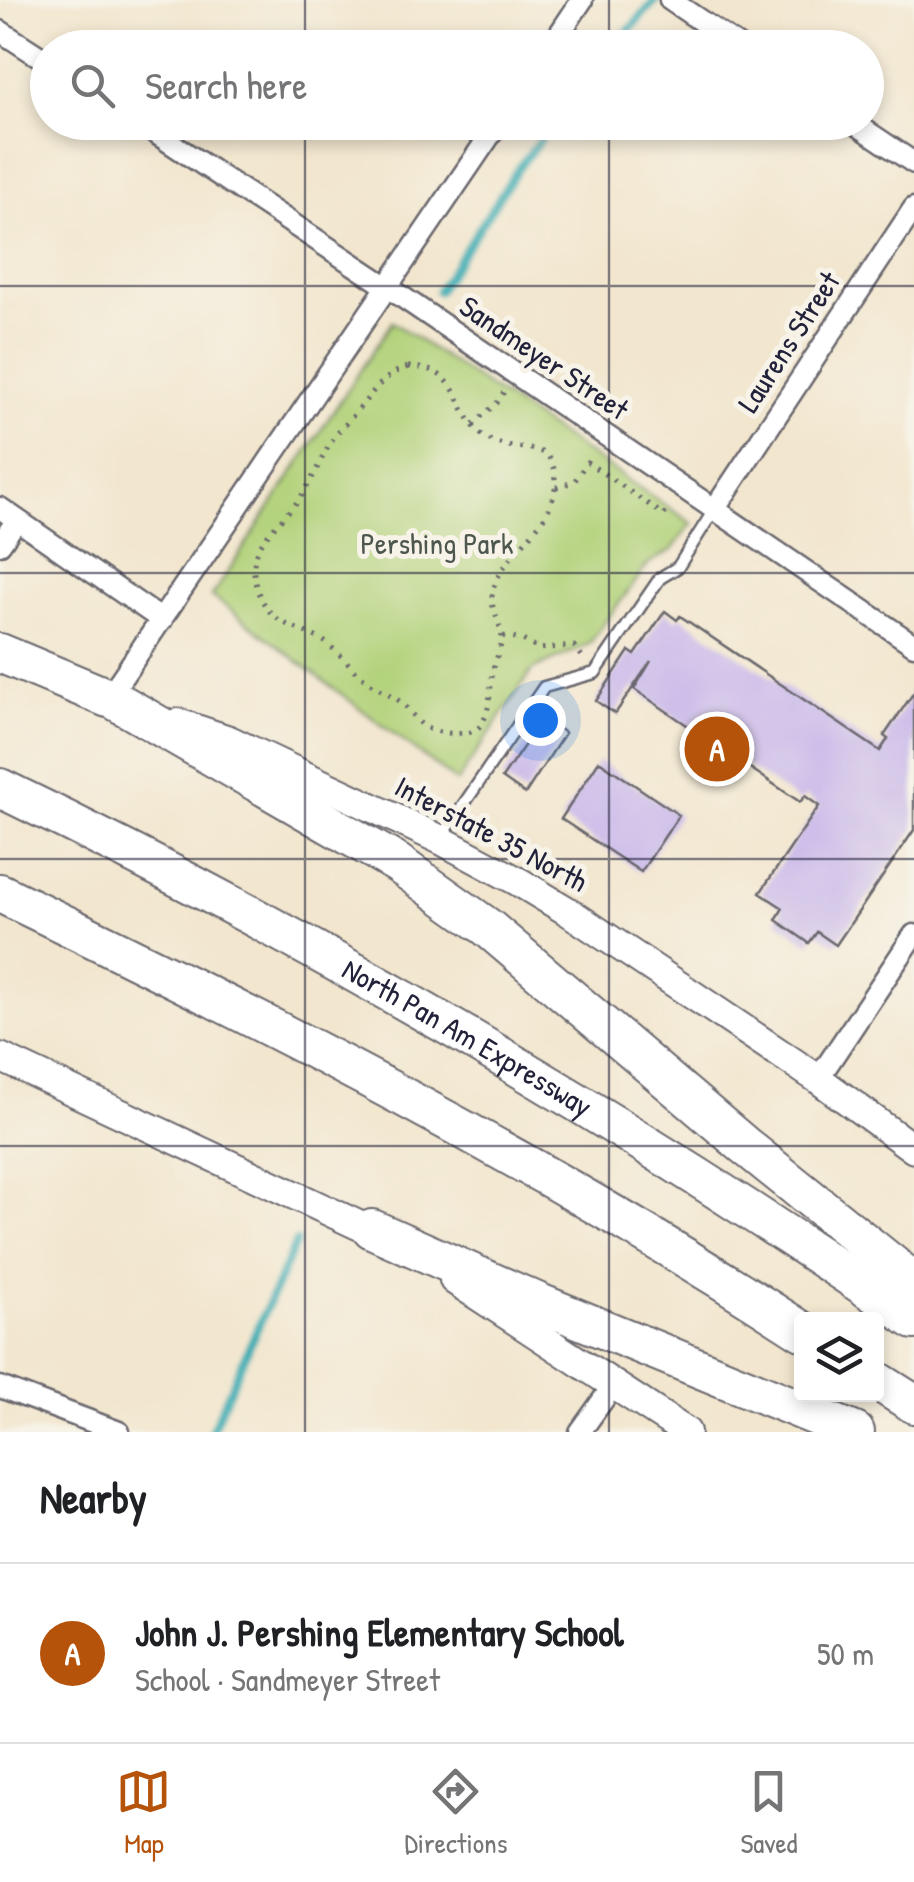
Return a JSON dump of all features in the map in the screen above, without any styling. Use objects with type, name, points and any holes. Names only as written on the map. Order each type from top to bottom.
[{"type":"highway","points":[[0,653],[113,700],[397,863],[487,927],[744,1145],[914,1282]]},
{"type":"highway","name":"North Pan Am Expressway","points":[[0,788],[298,940],[564,1092],[914,1320]]},
{"type":"highway","points":[[0,893],[316,1048],[644,1234],[794,1326]]},
{"type":"highway","points":[[372,1230],[624,1339],[855,1432]]},
{"type":"highway","points":[[884,1385],[914,1404]]},
{"type":"main road","name":"Interstate 35 North","points":[[0,644],[113,700],[229,740],[439,839],[570,912],[818,1079],[914,1149]]},
{"type":"main road","points":[[0,1057],[372,1230],[686,1432]]},
{"type":"street","points":[[562,30],[582,0]]},
{"type":"street","points":[[671,0],[715,30]]},
{"type":"street","points":[[0,31],[30,50]]},
{"type":"street","name":"Sandmeyer Street","points":[[166,140],[914,646]]},
{"type":"street","points":[[113,700],[162,620],[488,140]]},
{"type":"street","points":[[880,140],[914,163]]},
{"type":"street","name":"Laurens Street","points":[[714,510],[914,208]]},
{"type":"street","points":[[0,544],[8,514],[162,620]]},
{"type":"street","points":[[818,1079],[914,935]]},
{"type":"street","points":[[580,1432],[615,1383]]},
{"type":"street","points":[[0,1387],[119,1432]]},
{"type":"lane","points":[[439,839],[544,688],[595,673],[660,578],[678,566],[714,510]]},
{"type":"path","points":[[408,368],[434,371],[452,386],[466,417],[480,434],[502,446],[518,450],[536,447],[543,451],[550,458],[556,488],[545,517],[498,578],[492,596],[502,636],[490,701],[481,725],[474,732],[432,731],[419,723],[404,705],[368,681],[328,644],[280,621],[261,600],[253,568],[263,542],[300,499],[332,440],[384,378],[408,368]]},
{"type":"path","points":[[473,424],[497,403],[514,374]]},
{"type":"path","points":[[556,488],[574,482],[588,462],[664,515],[682,488]]},
{"type":"path","points":[[502,636],[521,639],[538,649],[574,646],[595,673]]},
{"type":"green space","name":"Pershing Park","points":[[392,322],[692,523],[672,550],[649,563],[589,644],[532,670],[457,782],[212,596]]},
{"type":"building","points":[[665,611],[677,620],[680,616],[880,751],[888,739],[884,736],[914,692],[914,830],[836,945],[817,932],[809,943],[776,920],[783,908],[760,893],[819,806],[805,796],[800,802],[634,689],[651,661],[615,714],[596,701],[629,651],[635,655]]},
{"type":"building","points":[[543,718],[565,733],[525,794],[502,778]]},
{"type":"building","points":[[599,761],[679,815],[641,872],[561,819]]},
{"type":"waterway","points":[[629,30],[656,0]]},
{"type":"waterway","points":[[438,291],[540,140]]},
{"type":"waterway","points":[[211,1432],[296,1242]]},
{"type":"place","name":"John J. Pershing Elementary School","points":[[717,749]]}]
